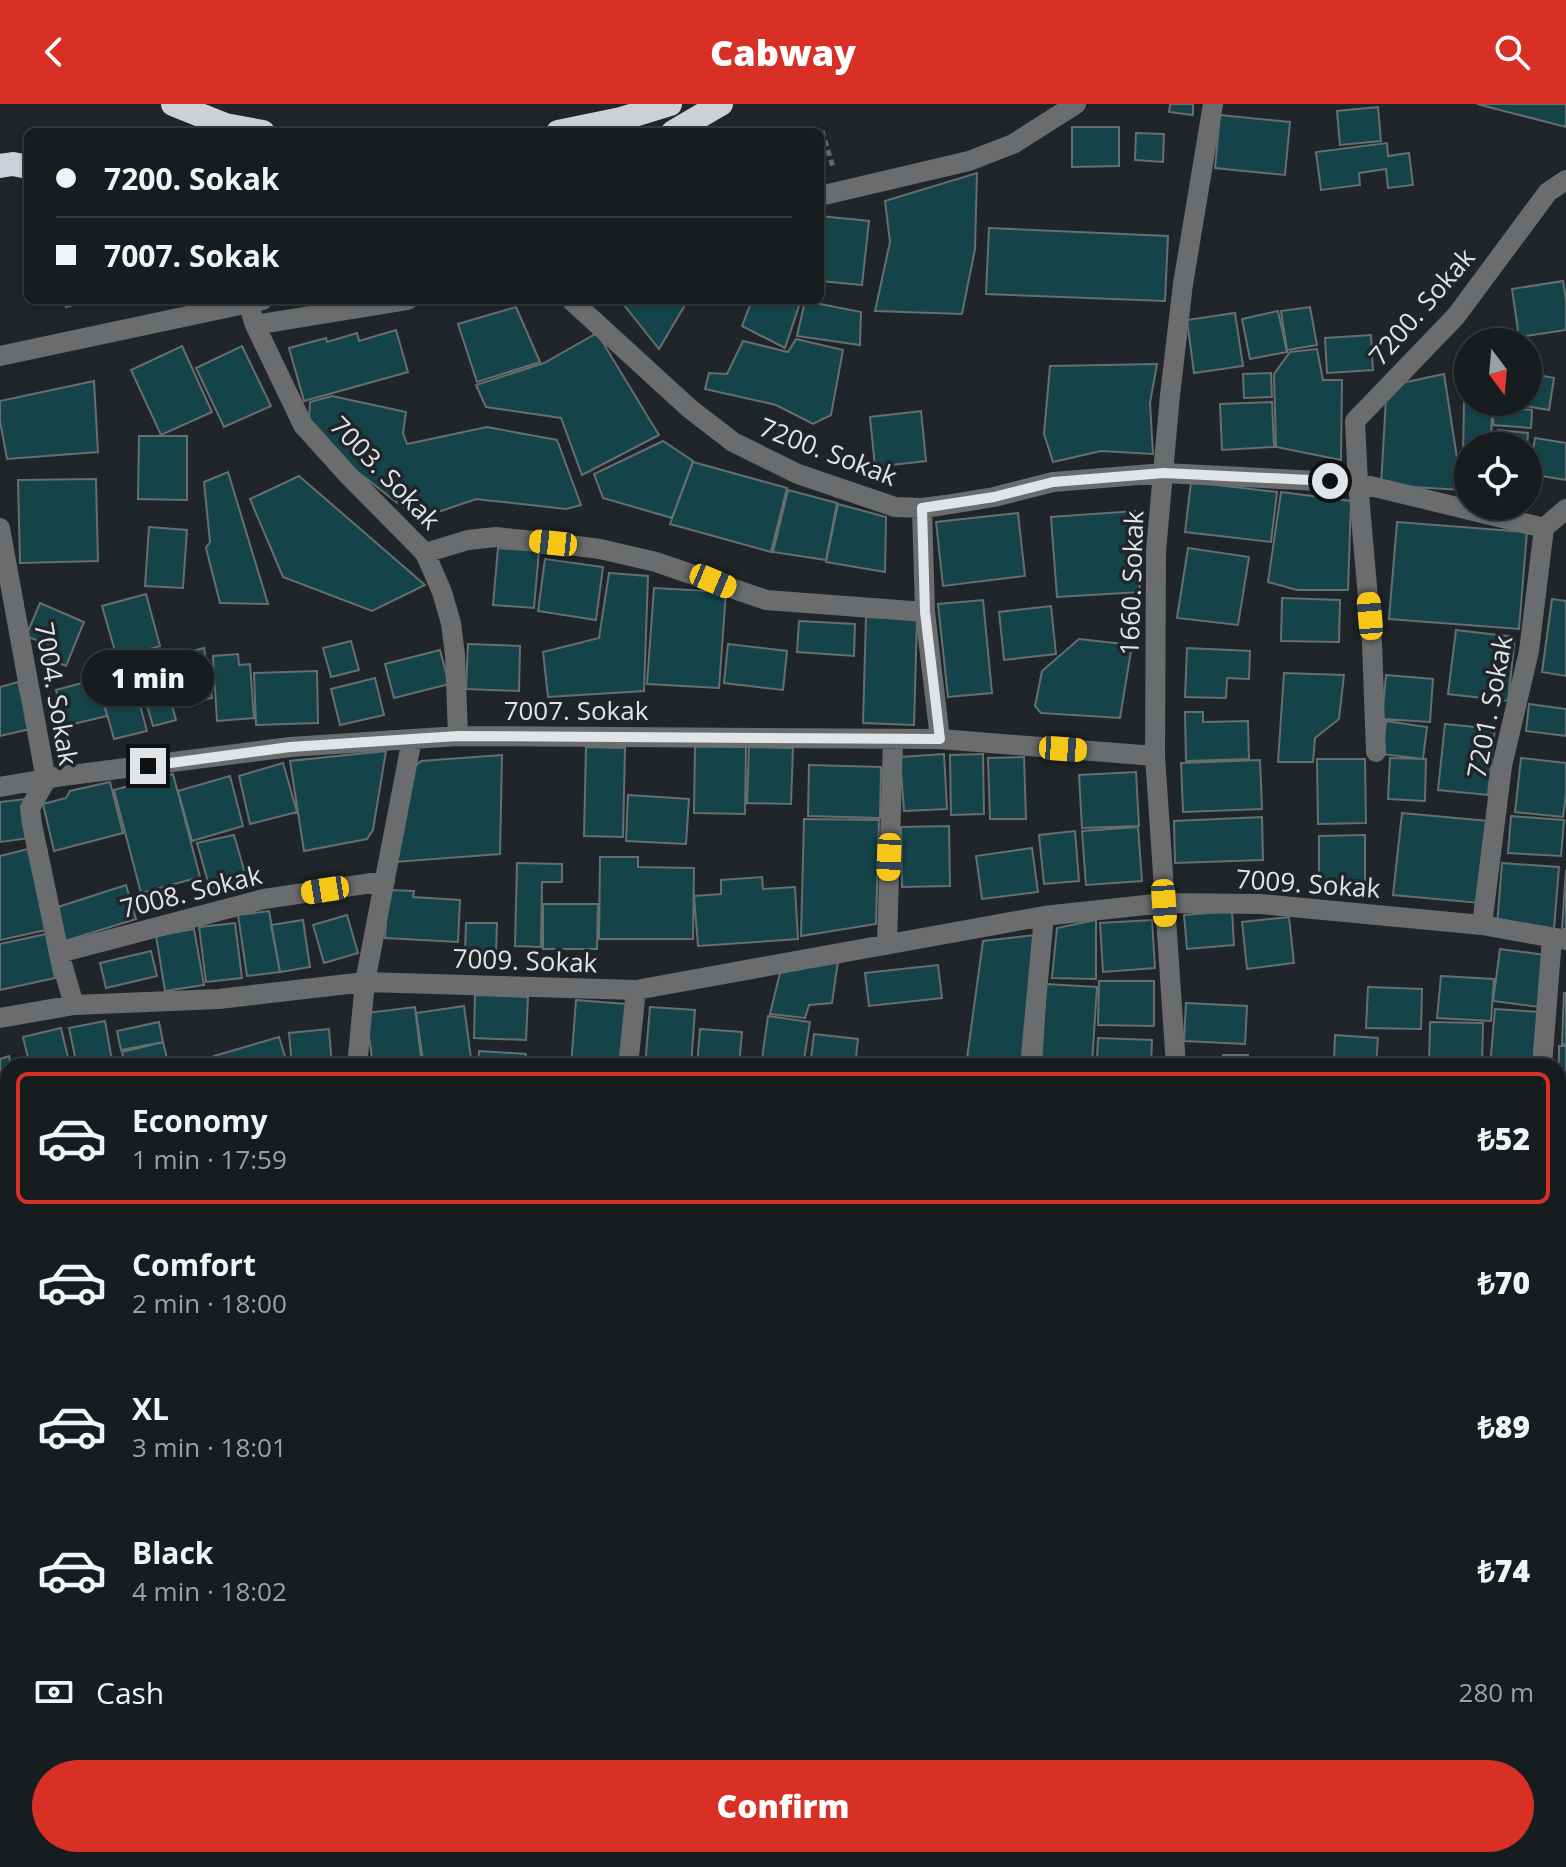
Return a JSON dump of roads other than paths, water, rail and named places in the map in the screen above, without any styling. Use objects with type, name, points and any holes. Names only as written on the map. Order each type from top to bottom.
[{"type":"highway","points":[[173,104],[225,125],[241,128]]},
{"type":"highway","points":[[577,128],[670,104]]},
{"type":"highway","points":[[680,128],[721,104]]},
{"type":"highway","points":[[0,166],[24,166]]},
{"type":"street","points":[[824,195],[969,161],[1013,144],[1076,104]]},
{"type":"street","name":"1660. Sokak","points":[[1175,1058],[1155,756],[1156,551],[1183,284],[1213,104]]},
{"type":"street","name":"7200. Sokak","points":[[1376,752],[1372,643],[1355,421],[1456,316],[1548,192],[1566,180]]},
{"type":"street","points":[[0,356],[246,304]]},
{"type":"street","name":"7003. Sokak","points":[[255,304],[255,325],[303,425],[425,553],[451,623],[458,736]]},
{"type":"street","points":[[255,325],[384,304]]},
{"type":"street","name":"7200. Sokak","points":[[575,304],[689,408],[733,442],[798,474],[895,507],[922,508],[994,497],[1053,482],[1164,473],[1358,483],[1544,528]]},
{"type":"street","points":[[922,508],[925,612],[940,739]]},
{"type":"street","points":[[1544,528],[1566,509]]},
{"type":"street","name":"7004. Sokak","points":[[0,528],[46,780],[30,808],[59,953],[74,1005]]},
{"type":"street","name":"7201. Sokak","points":[[1482,925],[1502,766],[1529,651],[1544,528]]},
{"type":"street","points":[[425,553],[468,540],[496,537],[568,545],[656,562],[766,600],[925,612]]},
{"type":"street","name":"7007. Sokak","points":[[0,787],[290,747],[458,736],[940,739],[1155,756]]},
{"type":"street","points":[[358,1058],[365,982],[412,739]]},
{"type":"street","points":[[887,945],[893,739]]},
{"type":"street","name":"7008. Sokak","points":[[59,953],[264,899],[385,881]]},
{"type":"street","name":"7009. Sokak","points":[[0,1018],[74,1005],[219,999],[365,982],[636,990],[1044,916],[1164,903],[1261,904],[1482,925],[1559,939]]},
{"type":"street","points":[[1031,1058],[1044,916]]},
{"type":"street","points":[[1543,1058],[1559,939]]},
{"type":"street","points":[[629,1058],[636,990]]}]
